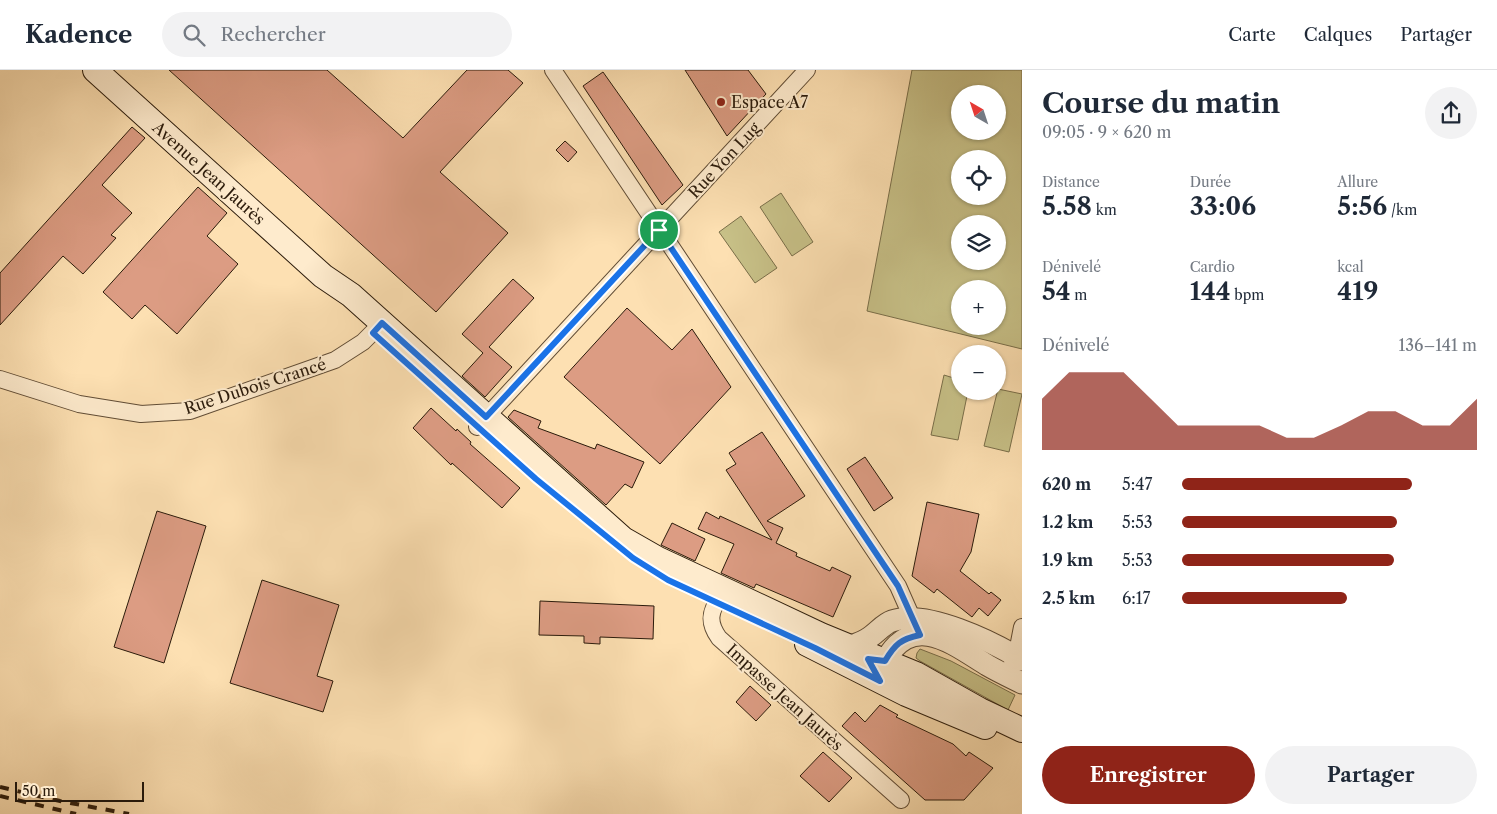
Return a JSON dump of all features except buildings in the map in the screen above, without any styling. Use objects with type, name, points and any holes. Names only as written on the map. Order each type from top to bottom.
[{"type":"main road","name":"Avenue Jean Jaurès","points":[[95,70],[323,276],[351,295],[377,328],[482,422],[623,539],[658,560],[870,657],[906,694],[1022,743]]},
{"type":"main road","name":"Avenue Jean Jaurès","points":[[482,422],[542,484],[633,558],[668,580],[758,621],[916,674],[980,710],[1022,730]]},
{"type":"street","points":[[553,70],[898,586],[916,626],[934,636],[948,640],[1022,683]]},
{"type":"street","name":"Rue Yon Lug","points":[[482,422],[807,70]]},
{"type":"street","name":"Rue Dubois Crancé","points":[[0,379],[79,404],[141,414],[190,411],[335,360],[352,350],[377,328]]},
{"type":"street","points":[[717,602],[721,597],[742,598]]},
{"type":"street","name":"Impasse Jean Jaurès","points":[[717,602],[711,618],[712,628],[719,638],[901,800]]},
{"type":"street","points":[[870,657],[891,621],[916,626],[962,630],[990,642],[1020,659]]},
{"type":"street","points":[[870,657],[891,651],[916,626]]},
{"type":"street","points":[[961,648],[974,649],[1009,665],[1015,663],[1020,659],[1022,627]]},
{"type":"shaded area","points":[[912,70],[1022,70],[1022,349],[965,335],[1006,335],[1006,280],[951,280],[951,332],[867,311]]},
{"type":"shaded area","points":[[781,193],[813,242],[792,256],[760,207]]},
{"type":"shaded area","points":[[741,216],[777,268],[755,283],[719,232]]},
{"type":"shaded area","points":[[944,375],[951,377],[951,400],[966,400],[958,440],[931,435]]},
{"type":"shaded area","points":[[1006,391],[1022,394],[1009,452],[984,446],[995,400],[1006,400]]},
{"type":"shaded area","points":[[920,649],[951,661],[1015,695],[1008,710],[920,661],[916,658]]},
{"type":"railway","points":[[0,787],[129,814]]},
{"type":"railway","points":[[0,796],[76,814]]},
{"type":"place","name":"Espace A7","points":[[721,102]]},
{"type":"route","points":[[659,230],[898,586],[920,635],[903,639],[891,651],[885,661],[868,659],[880,681],[815,648],[668,580],[633,558],[536,479],[373,333],[382,323],[486,417],[659,230]]}]
